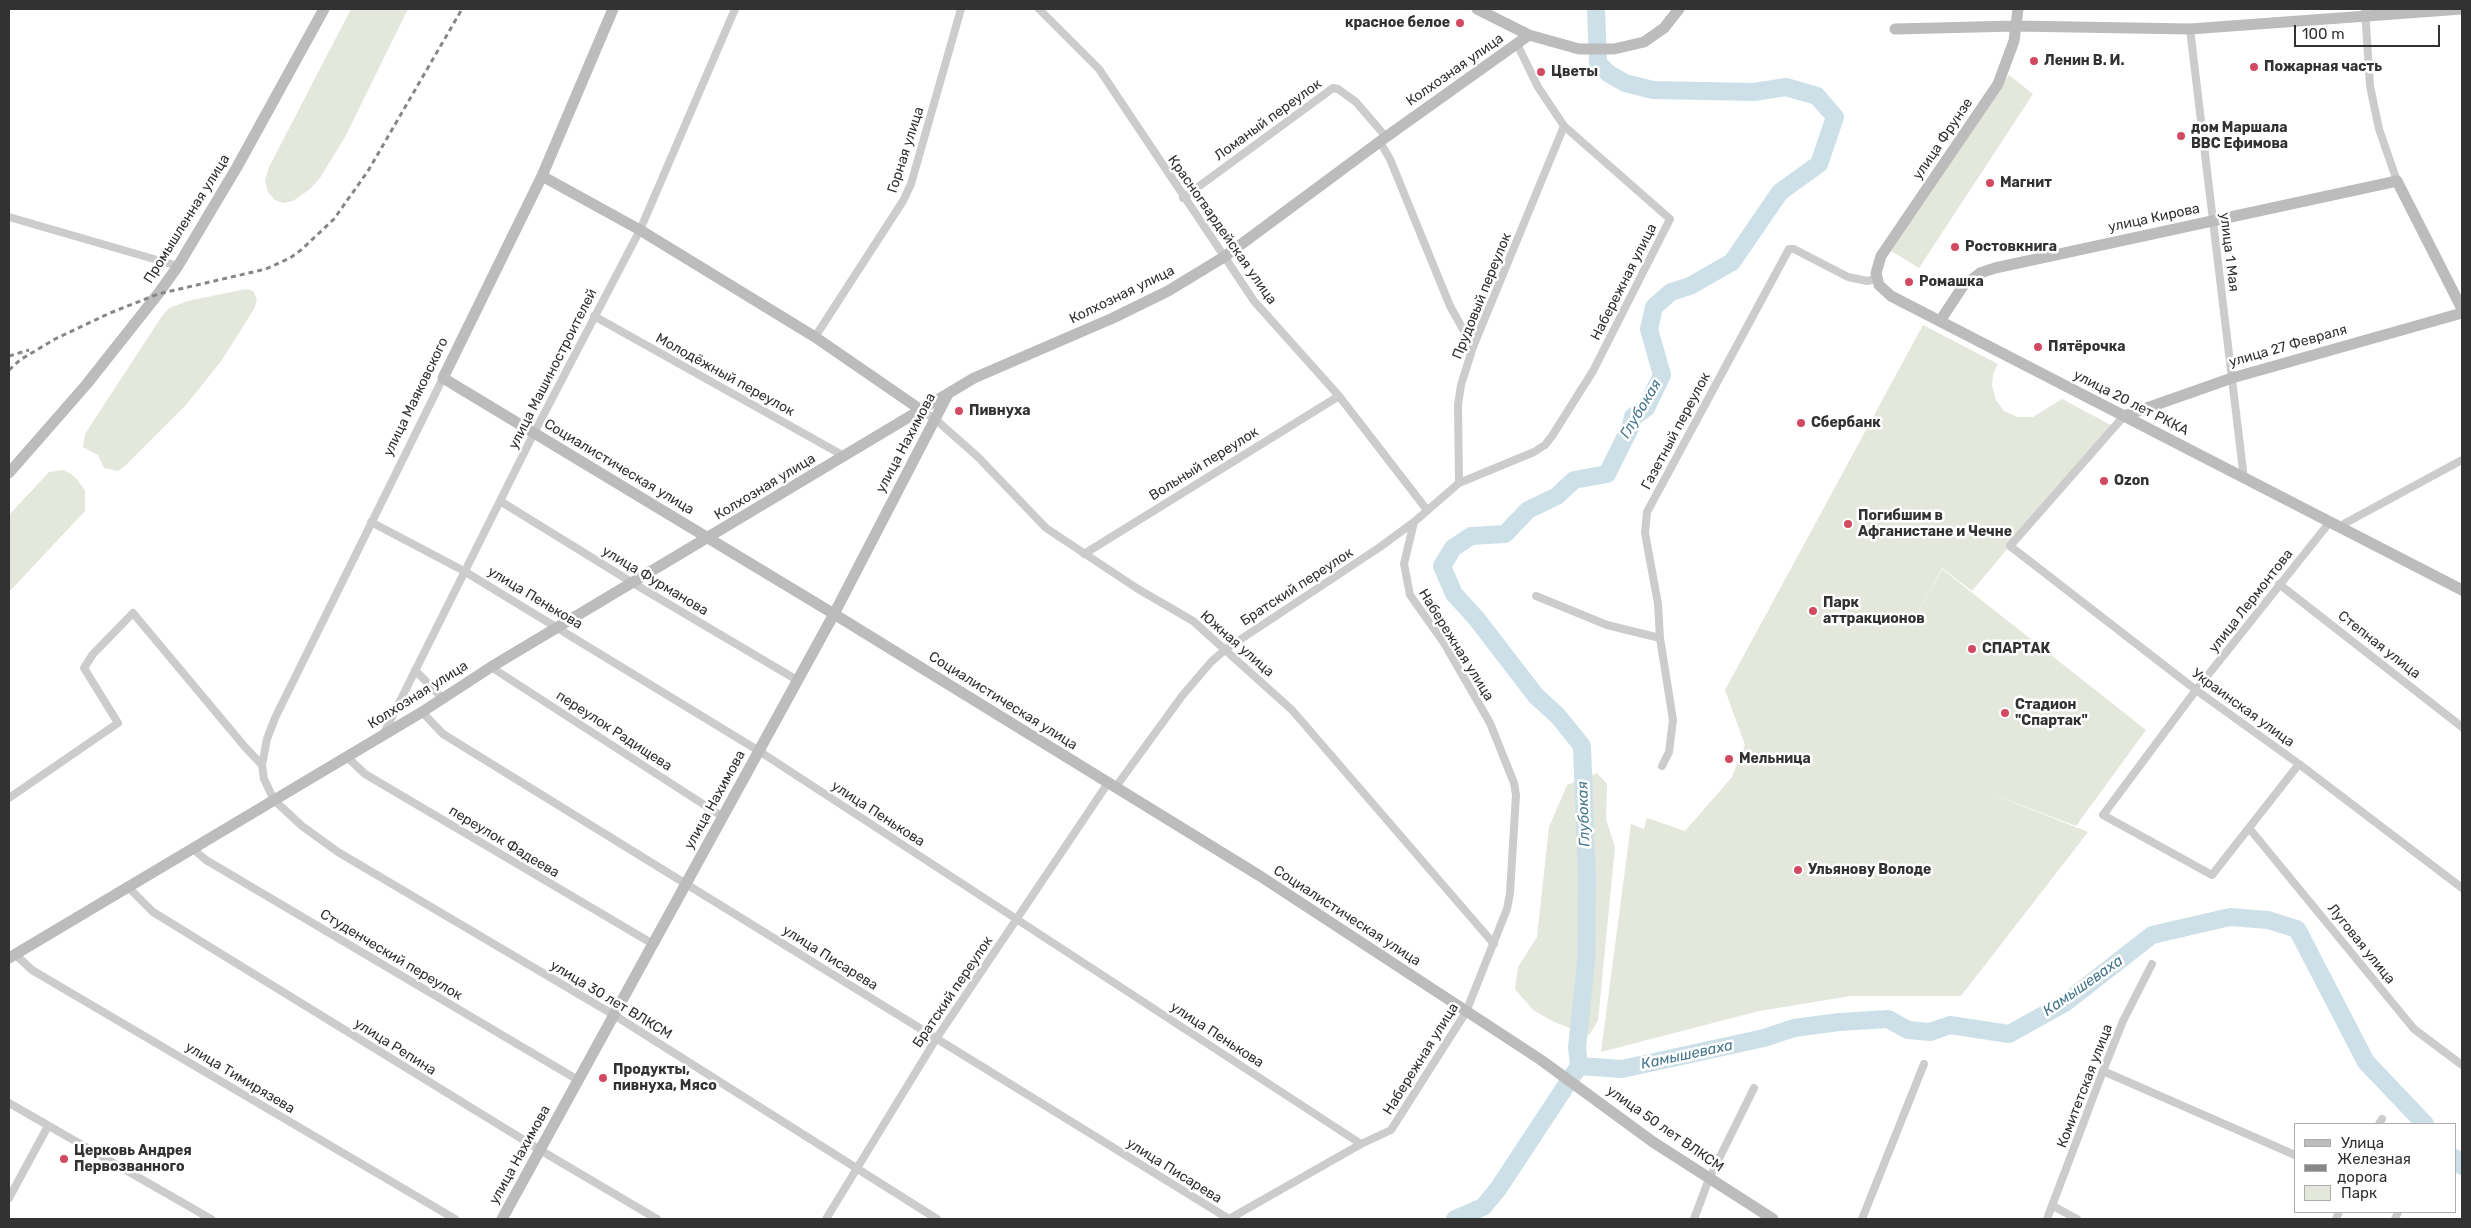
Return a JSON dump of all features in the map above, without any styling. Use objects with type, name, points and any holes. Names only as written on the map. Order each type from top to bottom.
[{"type":"street","name":"Промышленная улица","points":[[9,473],[86,386],[178,266],[237,167],[324,9]]},
{"type":"street","name":"улица Маяковского","points":[[274,800],[264,779],[262,765],[267,739],[275,718],[542,176],[613,9]]},
{"type":"street","name":"улица Машиностроителей","points":[[383,735],[534,433],[640,230],[735,9]]},
{"type":"street","name":"Горная улица","points":[[815,337],[903,201],[911,184],[961,9]]},
{"type":"street","points":[[1480,10],[1529,35],[1579,49],[1614,49],[1644,42],[1664,28],[1678,9]]},
{"type":"street","name":"улица Фрунзе","points":[[1876,279],[1877,266],[1881,256],[1998,84],[2010,55],[2018,9]]},
{"type":"street","points":[[1895,29],[2016,26],[2190,29],[2366,12],[2462,9]]},
{"type":"street","name":"Красногвардейская улица","points":[[1043,10],[1098,69],[1254,301],[1338,396],[1427,510]]},
{"type":"street","points":[[2366,12],[2370,86],[2379,130],[2396,181],[2462,309]]},
{"type":"street","name":"улица 1 Мая","points":[[2190,29],[2244,478]]},
{"type":"street","name":"Колхозная улица","points":[[12,956],[422,712],[491,667],[974,378],[1152,299],[1224,257],[1529,35]]},
{"type":"street","points":[[1517,44],[1538,87],[1564,126]]},
{"type":"street","name":"Ломаный переулок","points":[[1183,198],[1332,88],[1338,89],[1356,102],[1383,140]]},
{"type":"street","name":"Набережная улица","points":[[1427,510],[1458,483],[1534,452],[1552,436],[1593,371],[1670,219],[1564,126]]},
{"type":"street","name":"Прудовый переулок","points":[[1458,483],[1458,405],[1460,385],[1473,348],[1564,126]]},
{"type":"street","points":[[1383,140],[1450,306],[1473,348]]},
{"type":"street","points":[[542,176],[640,230],[815,337],[921,410]]},
{"type":"street","name":"улица Кирова","points":[[1940,321],[1963,286],[1980,273],[2396,181]]},
{"type":"street","points":[[9,217],[178,266]]},
{"type":"street","name":"Газетный переулок","points":[[1662,766],[1669,752],[1673,720],[1660,638],[1658,604],[1645,533],[1647,512],[1789,249],[1794,249],[1848,277],[1867,281],[1876,279]]},
{"type":"street","name":"улица 20 лет РККА","points":[[1876,279],[1879,285],[1891,296],[2462,590]]},
{"type":"street","name":"улица 27 Февраля","points":[[2124,416],[2232,378],[2462,313]]},
{"type":"street","name":"Молодёжный переулок","points":[[594,316],[844,456]]},
{"type":"street","name":"Социалистическая улица","points":[[443,378],[834,614],[1260,876],[1541,1060]]},
{"type":"street","name":"улица Нахимова","points":[[502,1219],[834,614],[949,393]]},
{"type":"street","name":"Вольный переулок","points":[[1084,554],[1338,396]]},
{"type":"street","name":"Южная улица","points":[[921,410],[936,419],[978,457],[1046,528],[1138,589],[1193,620],[1292,710],[1494,944]]},
{"type":"street","name":"Украинская улица","points":[[2124,416],[2010,546],[2196,690],[2299,764],[2462,888]]},
{"type":"street","name":"улица Лермонтова","points":[[2249,828],[2212,875],[2102,815],[2279,584],[2333,525],[2462,460]]},
{"type":"street","name":"улица Фурманова","points":[[500,501],[633,583],[797,680]]},
{"type":"street","name":"Братский переулок","points":[[826,1219],[936,1039],[1017,919],[1111,785],[1206,667],[1226,649],[1380,547],[1427,510]]},
{"type":"street","name":"улица Пенькова","points":[[372,522],[464,571],[559,627],[758,751],[1361,1144]]},
{"type":"street","name":"Набережная улица","points":[[1229,1219],[1361,1144],[1391,1130],[1466,1012],[1507,910],[1510,892],[1516,794],[1514,783],[1490,723],[1444,643],[1410,595],[1404,564],[1414,522]]},
{"type":"street","name":"Степная улица","points":[[2279,584],[2462,727]]},
{"type":"street","points":[[1536,596],[1608,625],[1660,638]]},
{"type":"street","points":[[9,798],[118,723],[84,668],[93,654],[134,613],[262,765]]},
{"type":"street","name":"переулок Радищева","points":[[491,667],[723,817]]},
{"type":"street","points":[[415,670],[443,699]]},
{"type":"street","name":"улица Писарева","points":[[422,712],[443,734],[686,882],[936,1039],[1229,1219]]},
{"type":"street","name":"переулок Фадеева","points":[[346,756],[365,774],[652,944]]},
{"type":"street","points":[[2249,828],[2299,764]]},
{"type":"street","name":"улица 30 лет ВЛКСМ","points":[[274,800],[302,826],[338,852],[614,1015],[937,1219]]},
{"type":"street","name":"Луговая улица","points":[[2249,828],[2414,1029],[2462,1065]]},
{"type":"street","name":"Студенческий переулок","points":[[193,848],[206,860],[578,1080]]},
{"type":"street","name":"улица Репина","points":[[128,887],[160,916],[540,1150],[656,1219]]},
{"type":"street","name":"улица Тимирязева","points":[[12,956],[32,970],[455,1219]]},
{"type":"street","name":"Комитетская улица","points":[[2047,1219],[2123,1021],[2152,964]]},
{"type":"street","name":"улица 50 лет ВЛКСМ","points":[[1541,1060],[1653,1142],[1773,1219]]},
{"type":"street","points":[[1862,1219],[1924,1064]]},
{"type":"street","points":[[2103,1071],[2294,1155]]},
{"type":"street","points":[[1694,1219],[1709,1178],[1754,1088]]},
{"type":"street","points":[[9,1103],[211,1219]]},
{"type":"street","points":[[9,1198],[48,1126]]},
{"type":"street","points":[[2052,1206],[2077,1219]]},
{"type":"green space","points":[[351,9],[408,9],[345,137],[320,178],[310,189],[293,201],[283,203],[275,200],[268,192],[265,181],[269,167]]},
{"type":"green space","points":[[2009,75],[2033,94],[1919,268],[1891,251]]},
{"type":"green space","points":[[246,289],[253,291],[257,299],[254,309],[222,360],[186,405],[125,466],[118,471],[104,468],[98,455],[83,447],[85,434],[162,316],[169,308],[188,301]]},
{"type":"green space","points":[[1923,325],[1998,364],[1993,374],[1992,386],[1996,400],[2004,411],[2017,417],[2033,417],[2062,399],[2111,425],[1972,591],[1942,568],[1904,638],[1942,569],[2146,730],[2076,826],[1984,791],[2088,832],[1961,996],[1851,996],[1759,1011],[1601,1052],[1631,824],[1644,829],[1647,818],[1685,831],[1732,777],[1745,745],[1725,690]]},
{"type":"green space","points":[[64,470],[74,476],[85,490],[85,511],[9,592],[9,515],[49,472]]},
{"type":"green space","points":[[1597,773],[1607,784],[1606,819],[1615,847],[1598,1021],[1589,1035],[1554,1022],[1533,1010],[1515,989],[1518,967],[1537,937],[1549,827],[1567,785]]},
{"type":"waterway","name":"Глубокая","points":[[1455,1219],[1483,1207],[1498,1189],[1579,1066],[1577,1047],[1586,963],[1587,879],[1582,746],[1558,716],[1536,696],[1476,618],[1454,594],[1442,566],[1453,548],[1471,536],[1505,534],[1528,510],[1557,496],[1574,480],[1607,474],[1630,428],[1633,417],[1646,408],[1662,375],[1649,329],[1654,307],[1671,292],[1690,286],[1732,262],[1780,192],[1819,164],[1835,117],[1817,96],[1786,87],[1754,92],[1653,90],[1625,83],[1608,73],[1598,63],[1596,9]]},
{"type":"waterway","name":"Камышеваха","points":[[1579,1066],[1622,1069],[1764,1038],[1794,1028],[1839,1022],[1888,1019],[1908,1030],[1930,1032],[1950,1025],[2009,1034],[2065,1003],[2152,935],[2230,917],[2268,920],[2297,929],[2366,1062],[2424,1123]]},
{"type":"waterway","name":"Камышеваха","points":[[2456,1159],[2462,1166]]},
{"type":"railway","points":[[9,370],[20,360],[55,339],[110,313],[158,294],[266,269],[290,258],[301,250],[334,219],[368,171],[462,9]]},
{"type":"railway","points":[[9,356],[29,350]]},
{"type":"place","name":"красное белое","points":[[1460,23]]},
{"type":"place","name":"Ленин В. И.","points":[[2034,61]]},
{"type":"place","name":"Пожарная часть","points":[[2254,67]]},
{"type":"place","name":"Цветы","points":[[1541,72]]},
{"type":"place","name":"дом Маршала ВВС Ефимова","points":[[2181,136]]},
{"type":"place","name":"Магнит","points":[[1990,183]]},
{"type":"place","name":"Ростовкнига","points":[[1955,247]]},
{"type":"place","name":"Ромашка","points":[[1909,282]]},
{"type":"place","name":"Пятёрочка","points":[[2038,347]]},
{"type":"place","name":"Пивнуха","points":[[959,411]]},
{"type":"place","name":"Сбербанк","points":[[1801,423]]},
{"type":"place","name":"Ozon","points":[[2104,481]]},
{"type":"place","name":"Погибшим в Афганистане и Чечне","points":[[1848,524]]},
{"type":"place","name":"Парк аттракционов","points":[[1813,611]]},
{"type":"place","name":"СПАРТАК","points":[[1972,649]]},
{"type":"place","name":"Стадион \"Спартак\"","points":[[2005,713]]},
{"type":"place","name":"Мельница","points":[[1729,759]]},
{"type":"place","name":"Ульянову Володе","points":[[1798,870]]},
{"type":"place","name":"Продукты, пивнуха, Мясо","points":[[603,1078]]},
{"type":"place","name":"Церковь Андрея Первозванного","points":[[64,1159]]}]
